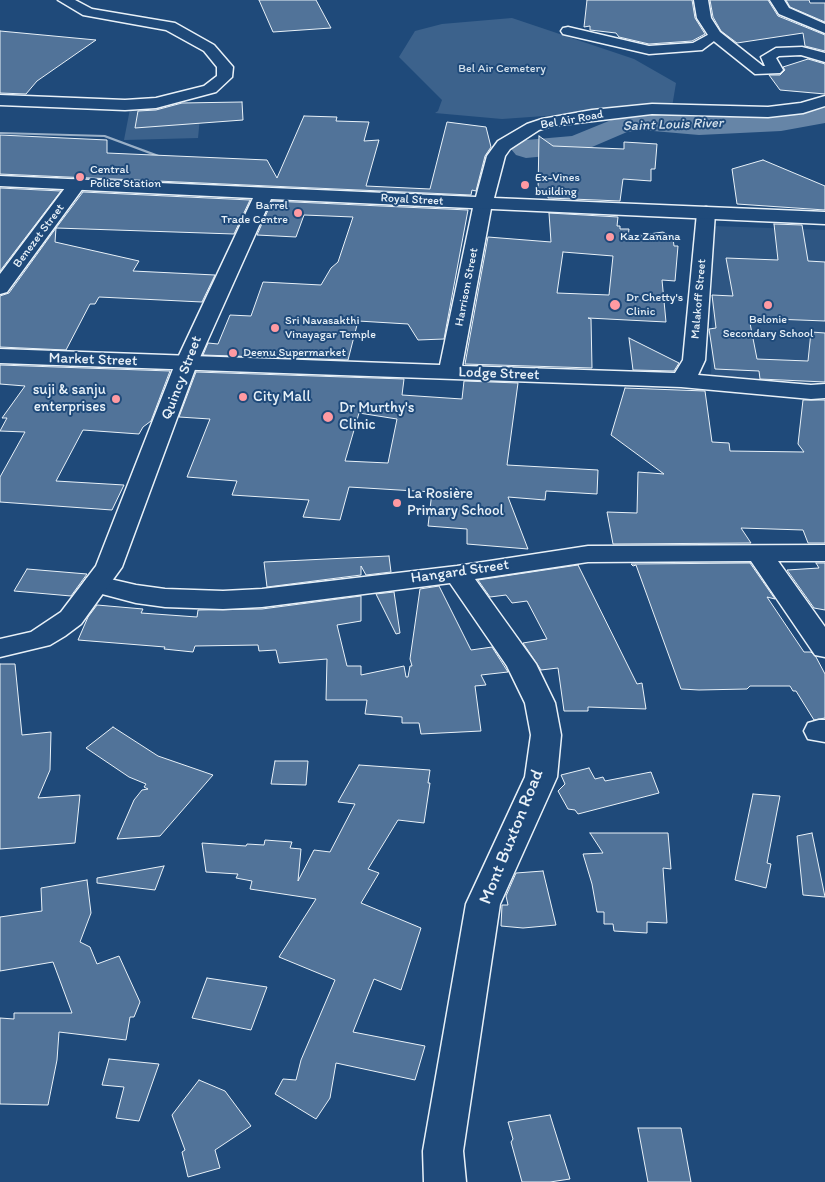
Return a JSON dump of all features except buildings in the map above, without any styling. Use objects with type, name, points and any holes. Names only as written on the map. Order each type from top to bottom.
[{"type":"street","points":[[0,100],[94,104],[156,103],[185,98],[210,89],[224,77],[225,67],[209,48],[170,26],[88,12],[65,0]]},
{"type":"street","points":[[701,0],[704,18],[715,35],[762,71],[775,70],[768,57],[776,52],[802,51],[825,58]]},
{"type":"street","points":[[777,0],[784,11],[825,29]]},
{"type":"street","points":[[568,31],[649,50],[697,47],[715,35]]},
{"type":"street","name":"Bel Air Road","points":[[483,203],[496,156],[504,145],[534,127],[548,122],[652,109],[768,112],[803,108],[825,101]]},
{"type":"street","name":"Royal Street","points":[[0,181],[825,218]]},
{"type":"street","name":"Benezet Street","points":[[0,288],[77,184]]},
{"type":"street","name":"Quincy Street","points":[[0,648],[40,639],[55,630],[72,618],[103,576],[186,364],[264,193]]},
{"type":"street","name":"Harrison Street","points":[[450,372],[483,203]]},
{"type":"street","name":"Malakoff Street","points":[[681,380],[689,372],[694,360],[706,213]]},
{"type":"street","name":"Market Street","points":[[0,356],[186,364]]},
{"type":"street","name":"Lodge Street","points":[[186,364],[681,380],[820,393]]},
{"type":"street","name":"Hangard Street","points":[[103,576],[136,594],[165,598],[215,600],[262,598],[458,574],[588,554],[825,553]]},
{"type":"street","points":[[759,554],[825,648]]},
{"type":"street","name":"Mont Buxton Road","points":[[445,1182],[442,1151],[483,904],[541,777],[546,735],[540,703],[521,664],[458,574]]},
{"type":"shaded area","name":"Belonie Secondary School","points":[[713,226],[825,230],[825,391],[711,380]]},
{"type":"green space","name":"Bel Air Cemetery","points":[[512,18],[634,59],[676,83],[672,107],[502,119],[435,113],[438,111],[442,100],[399,57],[415,31],[442,24]]},
{"type":"green space","points":[[201,107],[198,138],[124,140],[130,109]]},
{"type":"waterway","name":"Saint Louis River","points":[[526,149],[578,144],[621,124],[642,122],[699,126],[781,123],[825,115]]},
{"type":"waterway","name":"Saint Louis River","points":[[0,133],[105,136],[165,158]]},
{"type":"place","name":"Central Police Station","points":[[80,177]]},
{"type":"place","name":"Ex-Vines building","points":[[525,185]]},
{"type":"place","name":"Barrel Trade Centre","points":[[298,213]]},
{"type":"place","name":"Kaz Zanana","points":[[610,237]]},
{"type":"place","name":"Dr Chetty's Clinic","points":[[615,305]]},
{"type":"place","name":"Belonie Secondary School","points":[[768,305]]},
{"type":"place","name":"Sri Navasakthi Vinayagar Temple","points":[[275,328]]},
{"type":"place","name":"Deenu Supermarket","points":[[233,353]]},
{"type":"place","name":"City Mall","points":[[243,397]]},
{"type":"place","name":"suji & sanju enterprises","points":[[116,399]]},
{"type":"place","name":"Dr Murthy's Clinic","points":[[328,417]]},
{"type":"place","name":"La Rosière Primary School","points":[[397,503]]}]
